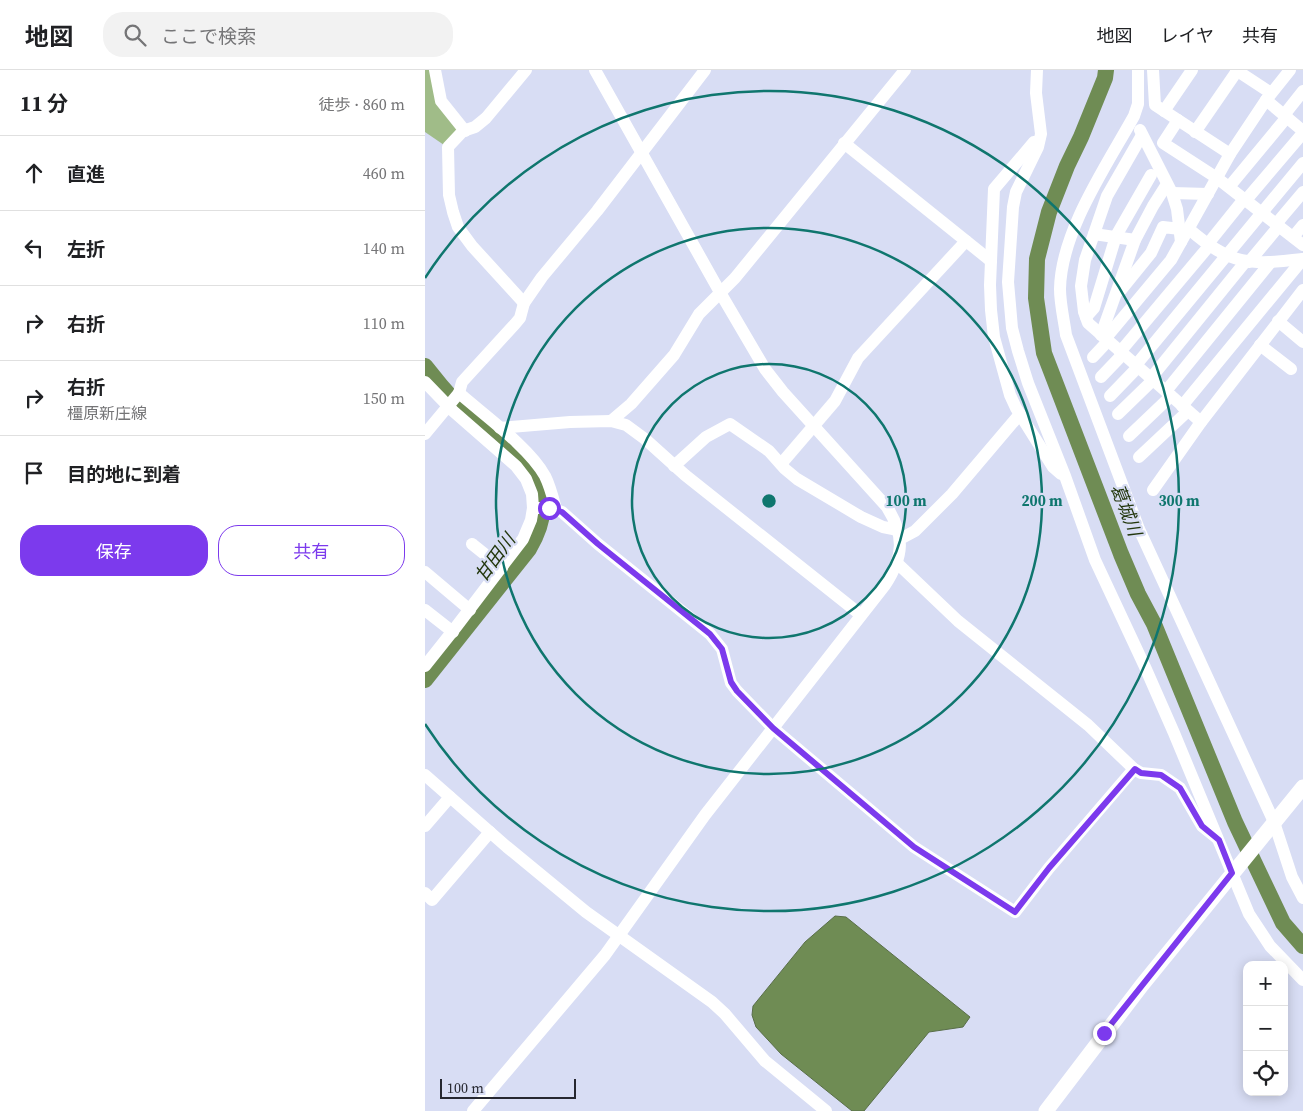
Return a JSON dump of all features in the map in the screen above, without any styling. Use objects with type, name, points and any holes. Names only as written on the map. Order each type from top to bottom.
[{"type":"main road","points":[[1045,1111],[1127,1003],[1303,787]]},
{"type":"street","points":[[435,70],[441,101],[465,131]]},
{"type":"street","points":[[524,303],[472,246],[458,227],[449,195],[448,147],[465,131],[475,127],[486,118],[526,70]]},
{"type":"street","points":[[473,1111],[587,976],[619,935],[705,815],[885,585],[897,563],[900,550],[899,535],[894,519],[887,507],[765,370],[595,70]]},
{"type":"street","points":[[425,434],[453,399],[462,382],[520,318],[524,303],[556,259],[597,211],[705,70]]},
{"type":"street","points":[[611,422],[631,404],[668,362],[699,314],[721,294],[747,264],[905,70]]},
{"type":"street","points":[[1037,70],[1041,134],[1038,147],[1016,192],[1013,206],[1008,282],[1012,328],[1025,375],[1065,476],[1095,560],[1145,667],[1219,840],[1234,870],[1249,914],[1270,946],[1303,980]]},
{"type":"street","points":[[1138,70],[1138,104],[1134,116],[1088,198],[1069,244],[1063,268],[1061,288],[1062,313],[1066,335],[1139,529],[1292,877],[1303,898]]},
{"type":"street","points":[[1153,70],[1155,105],[1229,154]]},
{"type":"street","points":[[1164,111],[1192,70]]},
{"type":"street","points":[[1101,377],[1302,129],[1285,116],[1269,97],[1236,70],[1195,132]]},
{"type":"street","points":[[1093,357],[1105,338],[1171,260],[1181,242],[1185,229],[1208,194],[1229,154],[1290,70]]},
{"type":"street","points":[[1229,187],[1303,91]]},
{"type":"street","points":[[1134,116],[1170,188],[1185,229]]},
{"type":"street","points":[[1178,120],[1163,143],[1217,178],[1298,241],[1303,225]]},
{"type":"street","points":[[1041,134],[994,189],[990,302],[994,337],[1010,395],[1053,467],[1065,476]]},
{"type":"street","points":[[1142,135],[1107,196],[1094,234],[1082,274],[1082,296],[1086,317],[1088,323],[1201,422]]},
{"type":"street","points":[[844,143],[991,261]]},
{"type":"street","points":[[1110,396],[1137,366],[1303,163]]},
{"type":"street","points":[[1086,317],[1093,308],[1116,236],[1151,175]]},
{"type":"street","points":[[1170,188],[1208,194]]},
{"type":"street","points":[[1105,338],[1115,297],[1137,236],[1153,206],[1170,188]]},
{"type":"street","points":[[1118,414],[1152,379],[1303,192]]},
{"type":"street","points":[[1115,297],[1151,253],[1163,227],[1185,229],[1226,256],[1247,262],[1270,263],[1303,259]]},
{"type":"street","points":[[1094,234],[1137,236],[1157,241]]},
{"type":"street","points":[[781,464],[840,394],[858,358],[966,242]]},
{"type":"street","points":[[1139,457],[1185,408],[1226,352],[1303,259]]},
{"type":"street","points":[[1129,436],[1168,394],[1209,338],[1270,263]]},
{"type":"street","points":[[1153,490],[1201,422],[1303,290]]},
{"type":"street","points":[[1187,303],[1202,315]]},
{"type":"street","points":[[1278,322],[1303,342]]},
{"type":"street","points":[[1209,338],[1226,352]]},
{"type":"street","points":[[1260,345],[1291,369]]},
{"type":"street","points":[[425,382],[500,428],[539,467],[551,490],[544,508],[531,520],[523,539],[425,666]]},
{"type":"street","points":[[453,399],[515,466],[526,480],[532,494],[544,508],[562,512],[598,544],[710,634],[722,649],[731,682],[737,691],[773,728],[914,847],[1015,912],[1049,868],[1135,769]]},
{"type":"street","points":[[674,466],[706,436],[730,424],[769,451],[797,479],[861,517],[899,535],[915,531],[952,494],[1020,414]]},
{"type":"street","points":[[500,428],[570,422],[611,422],[626,425],[636,431],[674,466],[861,615]]},
{"type":"street","points":[[473,544],[501,568]]},
{"type":"street","points":[[897,563],[958,621],[1089,725],[1135,769],[1141,773],[1161,775],[1180,788],[1202,826],[1219,840]]},
{"type":"street","points":[[425,572],[470,610]]},
{"type":"street","points":[[425,610],[453,632]]},
{"type":"street","points":[[425,775],[586,912],[712,1002],[725,1014],[765,1061],[826,1111]]},
{"type":"street","points":[[425,826],[450,797]]},
{"type":"street","points":[[425,893],[432,900],[491,832]]},
{"type":"shaded area","points":[[425,70],[431,70],[459,129],[444,145],[425,132]]},
{"type":"shaded area","points":[[835,916],[846,917],[970,1017],[963,1027],[929,1032],[864,1111],[852,1111],[781,1054],[756,1027],[752,1015],[753,1006],[805,942]]},
{"type":"waterway","name":"葛城川","points":[[1106,70],[1105,78],[1049,212],[1037,259],[1036,298],[1044,353],[1121,554],[1138,594],[1154,624],[1235,822],[1283,923],[1303,946]]},
{"type":"waterway","name":"甘田川","points":[[425,366],[457,404],[526,465],[537,482],[543,501],[540,523],[529,549],[425,680]]},
{"type":"route","points":[[549,508],[562,512],[598,544],[710,634],[722,649],[731,682],[737,691],[773,728],[914,847],[1015,912],[1049,868],[1135,769],[1141,773],[1161,775],[1180,788],[1187,797],[1202,826],[1219,840],[1232,873],[1104,1033]]}]
